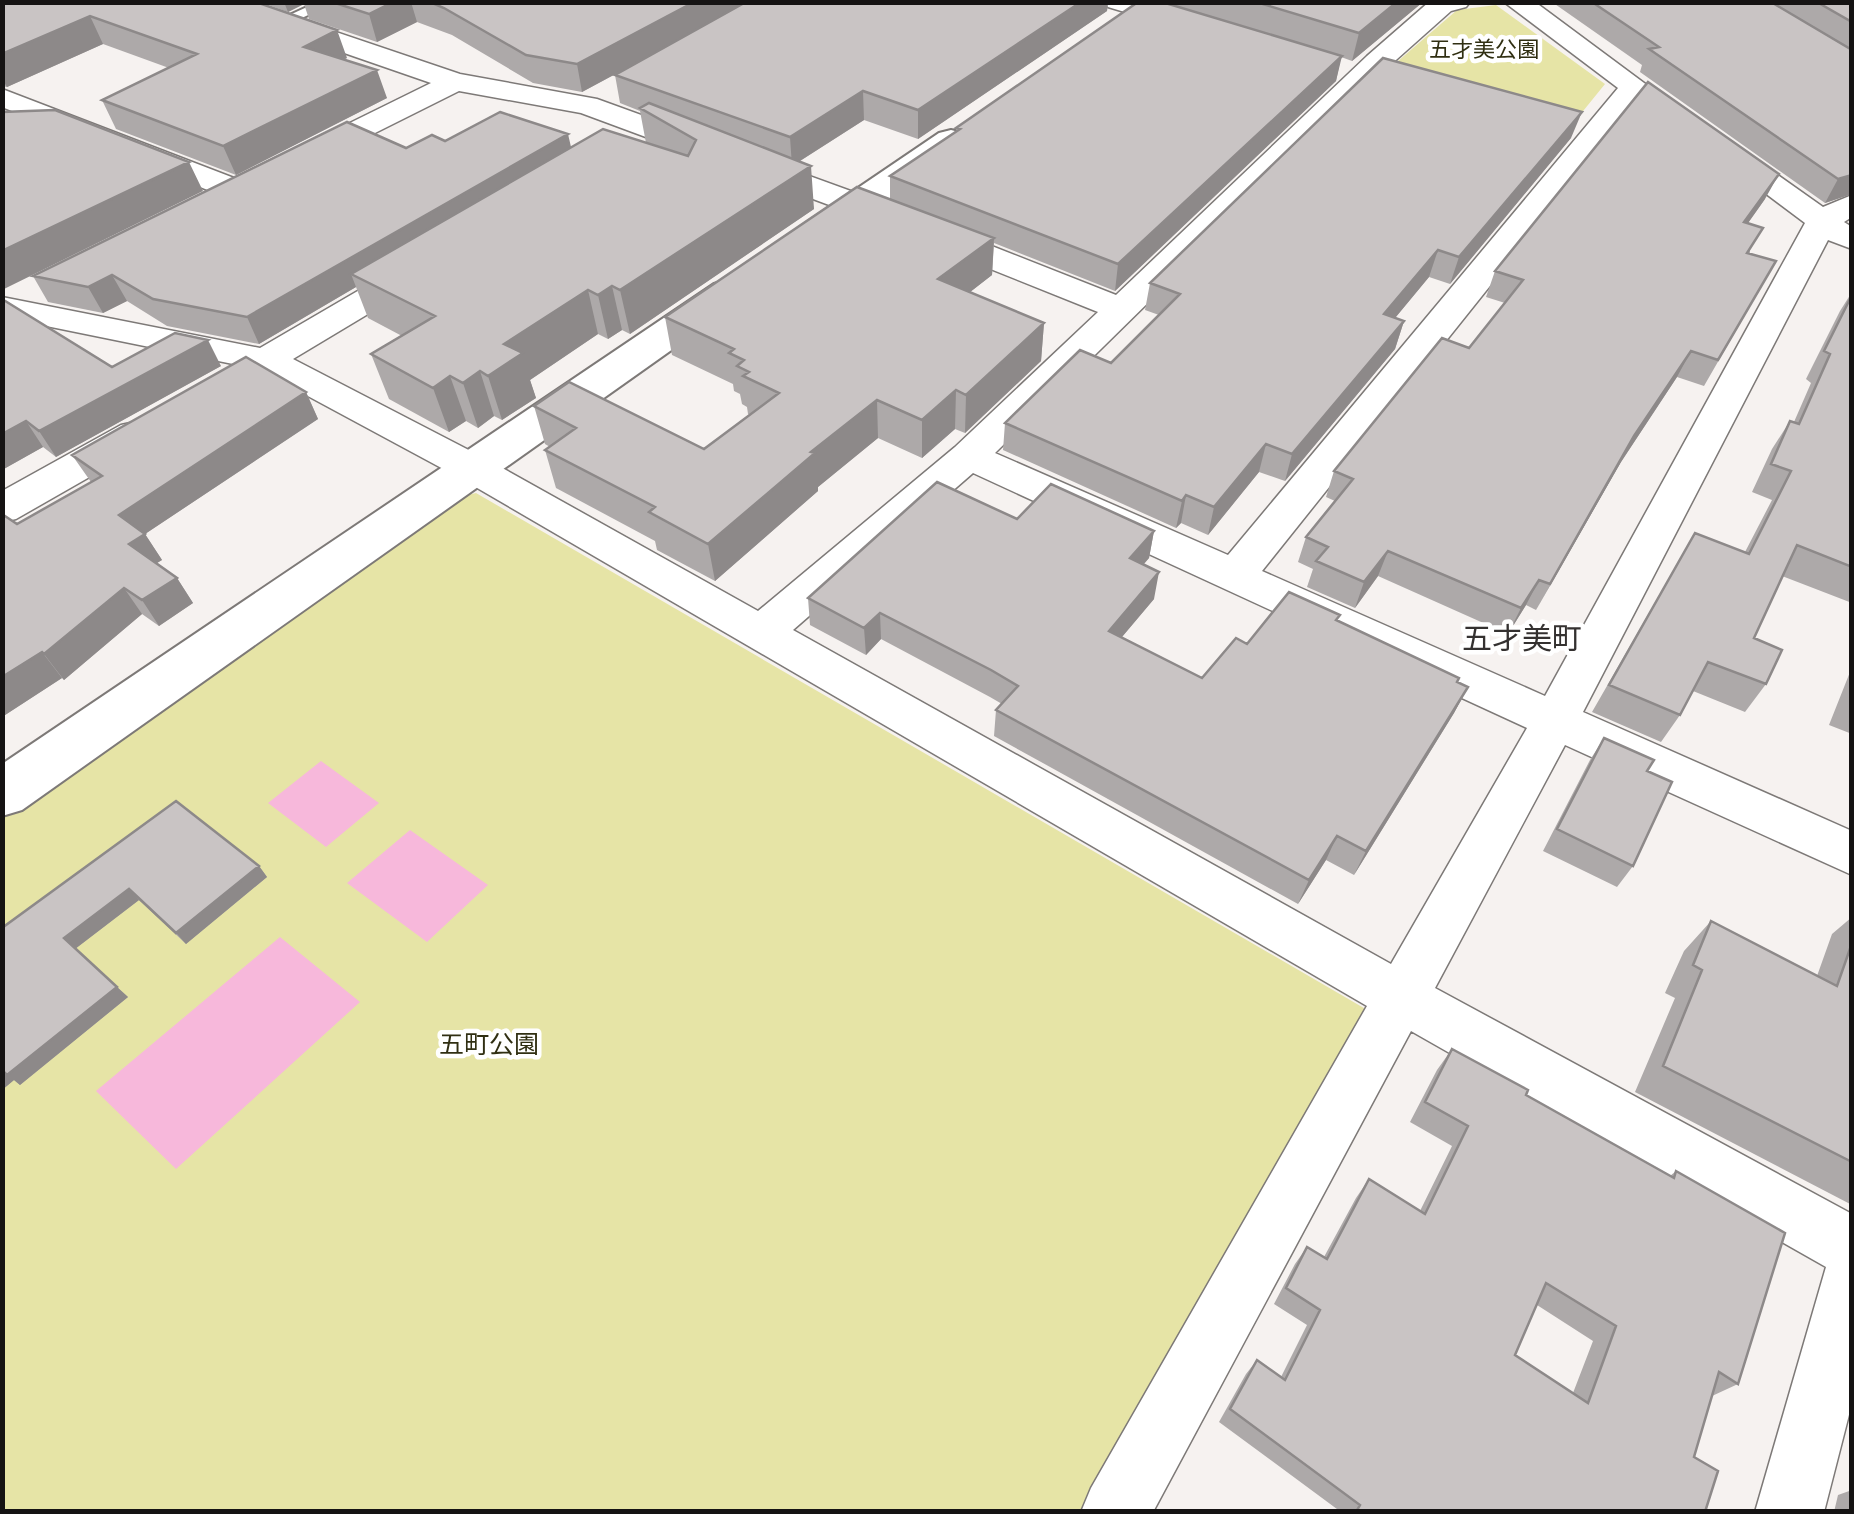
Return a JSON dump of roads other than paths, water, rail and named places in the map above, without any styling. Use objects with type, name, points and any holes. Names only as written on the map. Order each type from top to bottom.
[{"type":"street","points":[[220,2],[455,82],[587,105],[859,205],[1119,308]]},
{"type":"street","points":[[762,633],[970,456],[1366,72],[1443,4],[1457,2]]},
{"type":"street","points":[[1115,1512],[1556,719],[1842,222],[1689,126],[1517,2]]},
{"type":"street","points":[[1092,42],[1135,5],[1214,31]]},
{"type":"street","points":[[1325,64],[1407,80]]},
{"type":"street","points":[[201,208],[455,82]]},
{"type":"street","points":[[587,105],[622,86]]},
{"type":"street","points":[[1236,574],[1634,87]]},
{"type":"street","points":[[2,97],[236,190]]},
{"type":"street","points":[[2,794],[983,118]]},
{"type":"street","points":[[1559,122],[1597,132]]},
{"type":"street","points":[[618,151],[652,131]]},
{"type":"street","points":[[216,388],[450,250]]},
{"type":"street","points":[[13,303],[266,360],[474,469],[1402,998],[1852,1248]]},
{"type":"street","points":[[2,509],[167,416]]},
{"type":"street","points":[[970,456],[1852,854]]},
{"type":"street","points":[[1789,1512],[1852,1280]]},
{"type":"lane","points":[[280,23],[331,2]]},
{"type":"district","name":"五才美町","points":[[1522,639]]},
{"type":"park label","name":"五才美公園","points":[[1484,49]]},
{"type":"park label","name":"五町公園","points":[[489,1044]]}]
